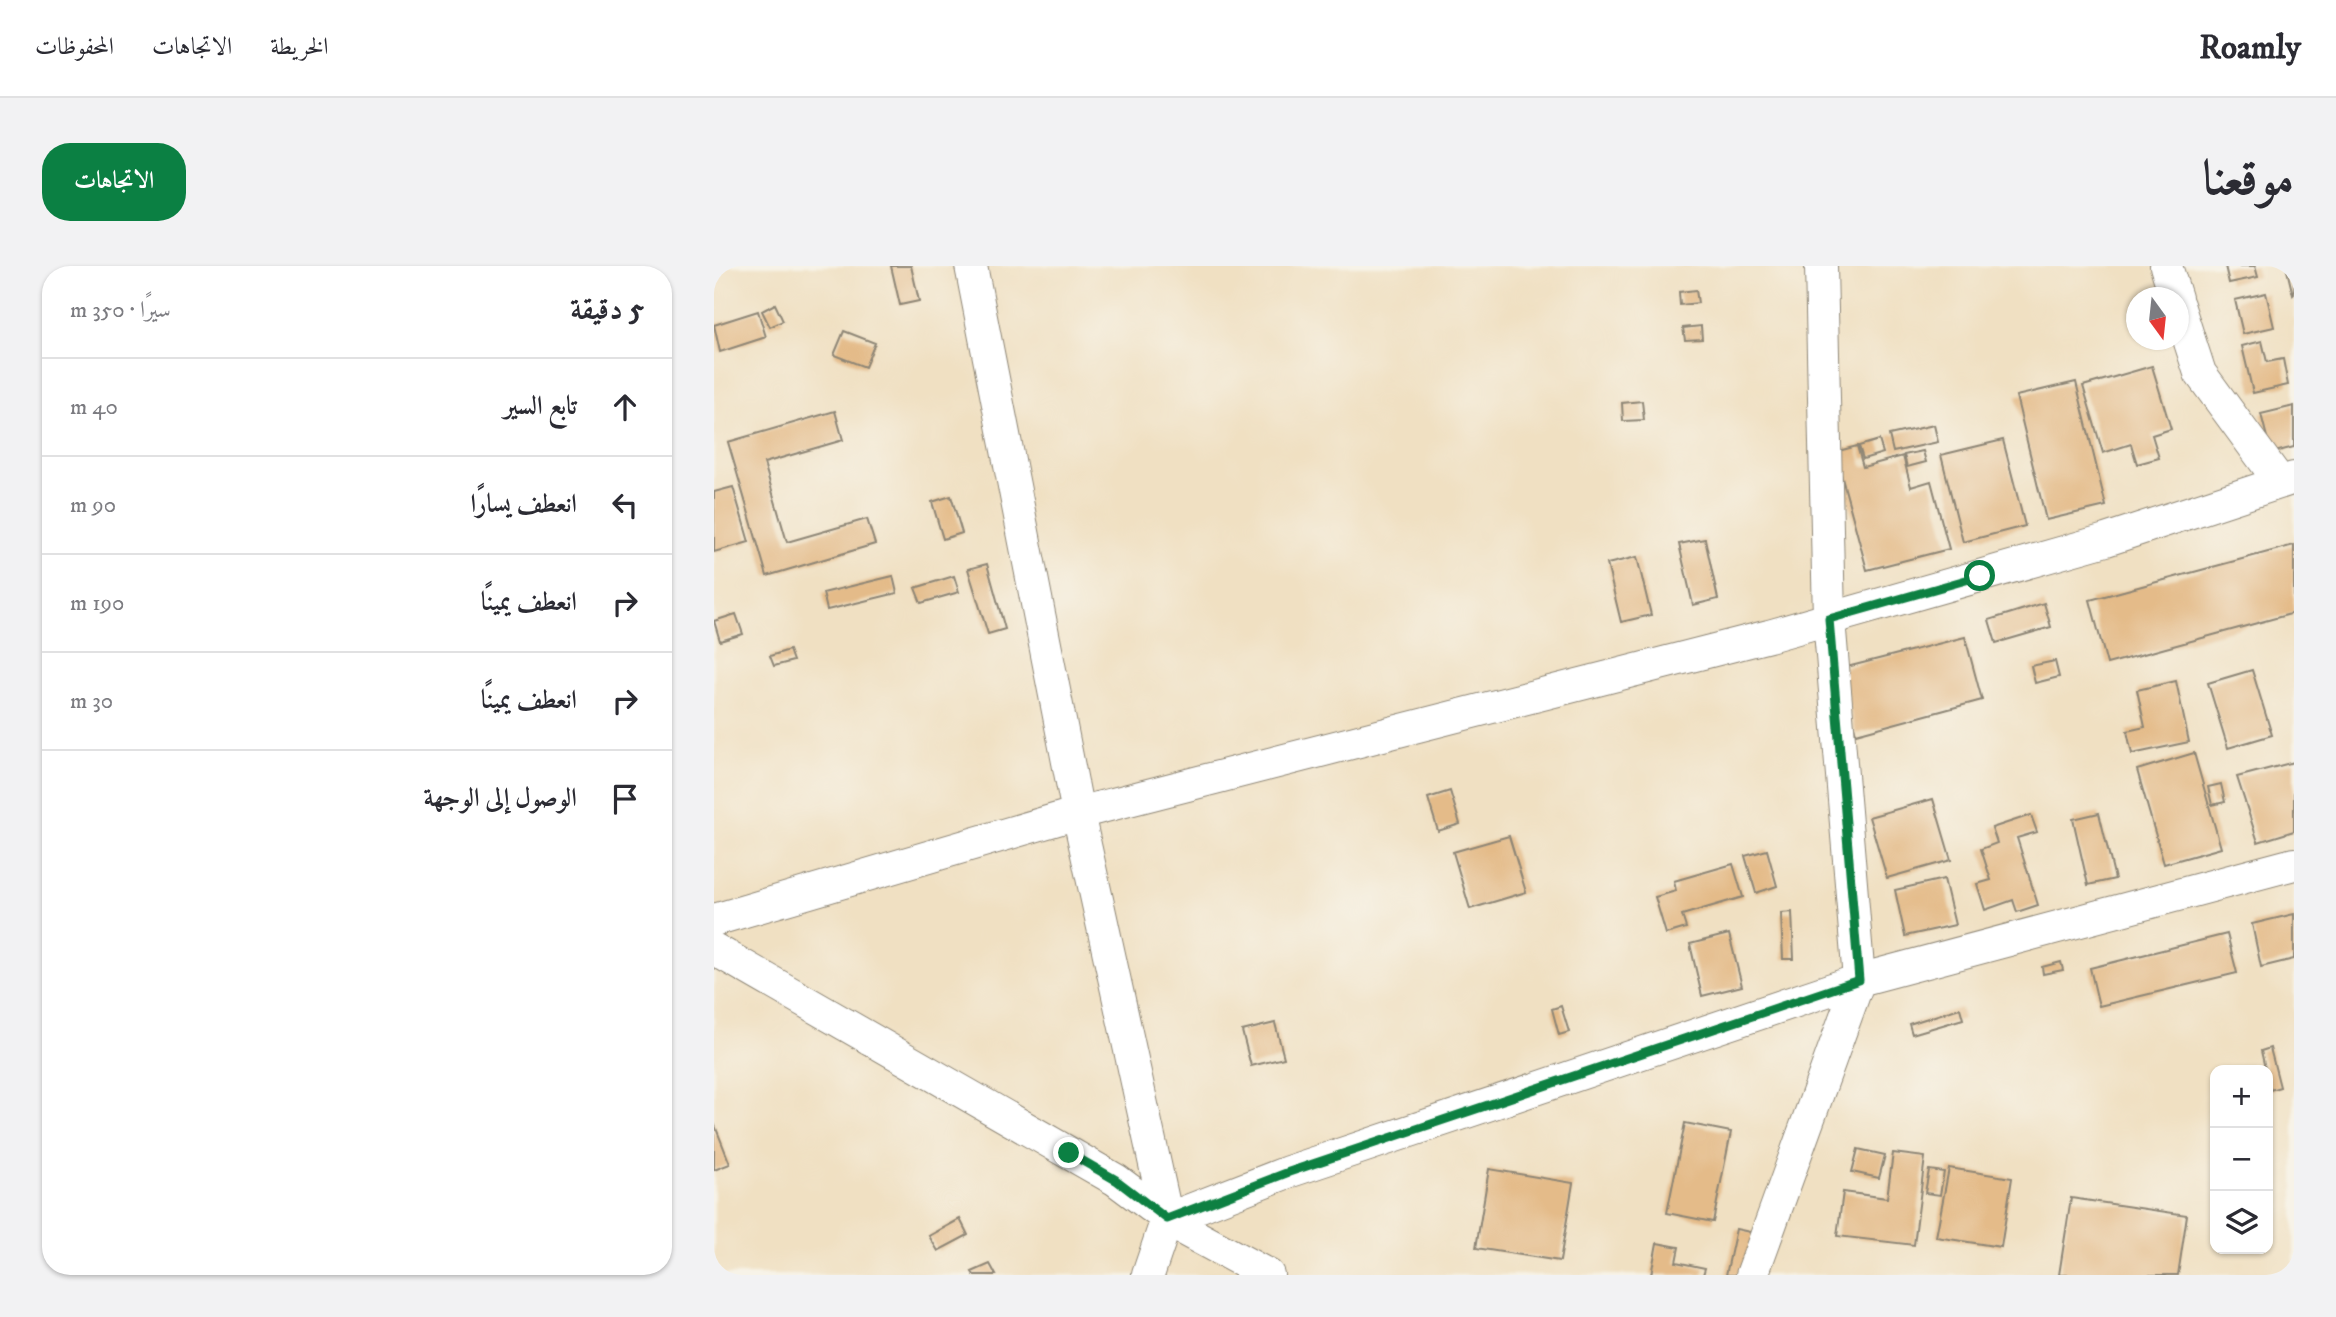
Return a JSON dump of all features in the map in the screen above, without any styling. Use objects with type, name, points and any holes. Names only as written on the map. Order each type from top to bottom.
[{"type":"street","points":[[971,266],[1078,813],[1167,1219],[1148,1275]]},
{"type":"street","points":[[1752,1275],[1859,980],[1829,619],[1821,266]]},
{"type":"street","points":[[2166,266],[2173,287]]},
{"type":"street","points":[[714,920],[1078,813],[1829,619],[2106,540],[2287,480],[2200,373],[2189,337]]},
{"type":"street","points":[[1167,1219],[1289,1172],[1859,980],[2294,864]]},
{"type":"street","points":[[714,949],[1116,1180],[1167,1219],[1268,1275]]},
{"type":"building","points":[[891,266],[911,266],[919,301],[900,305]]},
{"type":"building","points":[[2225,266],[2255,266],[2258,277],[2229,283]]},
{"type":"building","points":[[2286,266],[2294,266],[2293,295]]},
{"type":"building","points":[[1696,290],[1698,303],[1680,305],[1679,292]]},
{"type":"building","points":[[2266,293],[2274,327],[2243,334],[2235,300]]},
{"type":"building","points":[[775,304],[783,321],[770,327],[762,311]]},
{"type":"building","points":[[758,311],[766,337],[720,352],[714,325]]},
{"type":"building","points":[[1701,326],[1702,339],[1685,340],[1683,328]]},
{"type":"building","points":[[844,331],[875,343],[865,367],[834,355]]},
{"type":"building","points":[[2262,341],[2267,362],[2283,359],[2288,385],[2253,393],[2242,346]]},
{"type":"building","points":[[2152,366],[2171,429],[2152,435],[2159,458],[2137,464],[2131,444],[2103,453],[2083,386]]},
{"type":"building","points":[[2076,382],[2106,506],[2046,520],[2016,396]]},
{"type":"building","points":[[1642,401],[1644,420],[1623,421],[1622,403]]},
{"type":"building","points":[[2294,406],[2294,447],[2271,453],[2261,414]]},
{"type":"building","points":[[835,411],[843,440],[764,463],[787,542],[867,519],[875,544],[767,576],[728,442]]},
{"type":"building","points":[[1934,425],[1938,442],[1893,452],[1889,435]]},
{"type":"building","points":[[1879,440],[1883,453],[1863,459],[1859,446]]},
{"type":"building","points":[[2003,440],[2025,526],[1963,542],[1941,455]]},
{"type":"building","points":[[1857,446],[1863,467],[1903,456],[1911,487],[1931,481],[1949,549],[1867,570],[1835,452]]},
{"type":"building","points":[[1923,451],[1926,462],[1907,467],[1904,455]]},
{"type":"building","points":[[733,487],[749,542],[714,552],[714,492]]},
{"type":"building","points":[[951,496],[962,533],[943,539],[932,502]]},
{"type":"building","points":[[1705,539],[1718,599],[1693,605],[1679,544]]},
{"type":"building","points":[[2294,545],[2294,613],[2107,664],[2090,600]]},
{"type":"building","points":[[1637,557],[1651,615],[1621,622],[1607,564]]},
{"type":"building","points":[[987,564],[1005,629],[988,634],[968,569]]},
{"type":"building","points":[[893,576],[897,593],[827,610],[823,593]]},
{"type":"building","points":[[954,576],[959,592],[921,603],[915,588]]},
{"type":"building","points":[[2044,603],[2051,627],[1996,643],[1989,620]]},
{"type":"building","points":[[736,614],[743,634],[720,641],[714,621]]},
{"type":"building","points":[[1965,637],[1982,700],[1856,734],[1839,669]]},
{"type":"building","points":[[789,650],[793,661],[774,666],[770,656]]},
{"type":"building","points":[[2055,661],[2059,677],[2035,683],[2031,666]]},
{"type":"building","points":[[2252,670],[2272,735],[2228,748],[2208,683]]},
{"type":"building","points":[[2176,681],[2189,742],[2132,754],[2127,731],[2145,727],[2137,690]]},
{"type":"building","points":[[2194,753],[2221,848],[2164,864],[2137,770]]},
{"type":"building","points":[[2294,762],[2294,831],[2258,842],[2237,777]]},
{"type":"building","points":[[2221,784],[2225,802],[2212,805],[2208,787]]},
{"type":"building","points":[[1450,791],[1460,824],[1438,831],[1428,798]]},
{"type":"building","points":[[1933,799],[1951,860],[1887,878],[1869,817]]},
{"type":"building","points":[[2099,813],[2115,879],[2088,885],[2073,819]]},
{"type":"building","points":[[2031,815],[2037,832],[2017,838],[2038,905],[2017,912],[2013,900],[1985,910],[1977,884],[1991,880],[1981,849],[1997,843],[1992,828]]},
{"type":"building","points":[[1509,836],[1526,892],[1470,909],[1453,852]]},
{"type":"building","points":[[1767,850],[1777,886],[1756,893],[1745,856]]},
{"type":"building","points":[[1733,864],[1743,897],[1682,915],[1686,928],[1666,934],[1655,897],[1676,891],[1674,881]]},
{"type":"building","points":[[1944,879],[1955,925],[1905,936],[1895,890]]},
{"type":"building","points":[[1792,912],[1794,959],[1783,959],[1781,913]]},
{"type":"building","points":[[2294,914],[2294,959],[2261,967],[2252,924]]},
{"type":"building","points":[[1729,934],[1742,986],[1702,996],[1690,944]]},
{"type":"building","points":[[2227,934],[2237,973],[2099,1006],[2090,968]]},
{"type":"building","points":[[2061,962],[2063,970],[2043,974],[2042,967]]},
{"type":"building","points":[[1561,1006],[1569,1032],[1559,1035],[1552,1009]]},
{"type":"building","points":[[1960,1008],[1963,1019],[1912,1034],[1909,1024]]},
{"type":"building","points":[[1275,1023],[1284,1058],[1251,1066],[1242,1031]]},
{"type":"building","points":[[2270,1048],[2280,1087],[2273,1089],[2273,1065],[2264,1065],[2261,1051]]},
{"type":"building","points":[[714,1123],[730,1164],[714,1170]]},
{"type":"building","points":[[1685,1123],[1731,1132],[1713,1222],[1667,1213]]},
{"type":"building","points":[[1858,1149],[1885,1155],[1879,1178],[1852,1172]]},
{"type":"building","points":[[1893,1153],[1925,1157],[1914,1245],[1837,1236],[1843,1192],[1887,1198]]},
{"type":"building","points":[[1949,1168],[2012,1178],[2001,1247],[1936,1237]]},
{"type":"building","points":[[1489,1169],[1573,1183],[1560,1261],[1476,1248]]},
{"type":"building","points":[[1929,1170],[1944,1172],[1940,1195],[1925,1193]]},
{"type":"building","points":[[2071,1198],[2187,1215],[2178,1275],[2059,1275]]},
{"type":"building","points":[[960,1219],[968,1235],[938,1251],[929,1236]]},
{"type":"building","points":[[1736,1229],[1759,1234],[1750,1275],[1726,1275]]},
{"type":"building","points":[[1657,1243],[1679,1247],[1676,1262],[1705,1268],[1703,1275],[1651,1275]]},
{"type":"building","points":[[990,1264],[996,1275],[974,1275],[972,1272]]},
{"type":"route","points":[[1069,1153],[1116,1180],[1167,1219],[1289,1172],[1859,980],[1829,619],[1980,576]]}]
